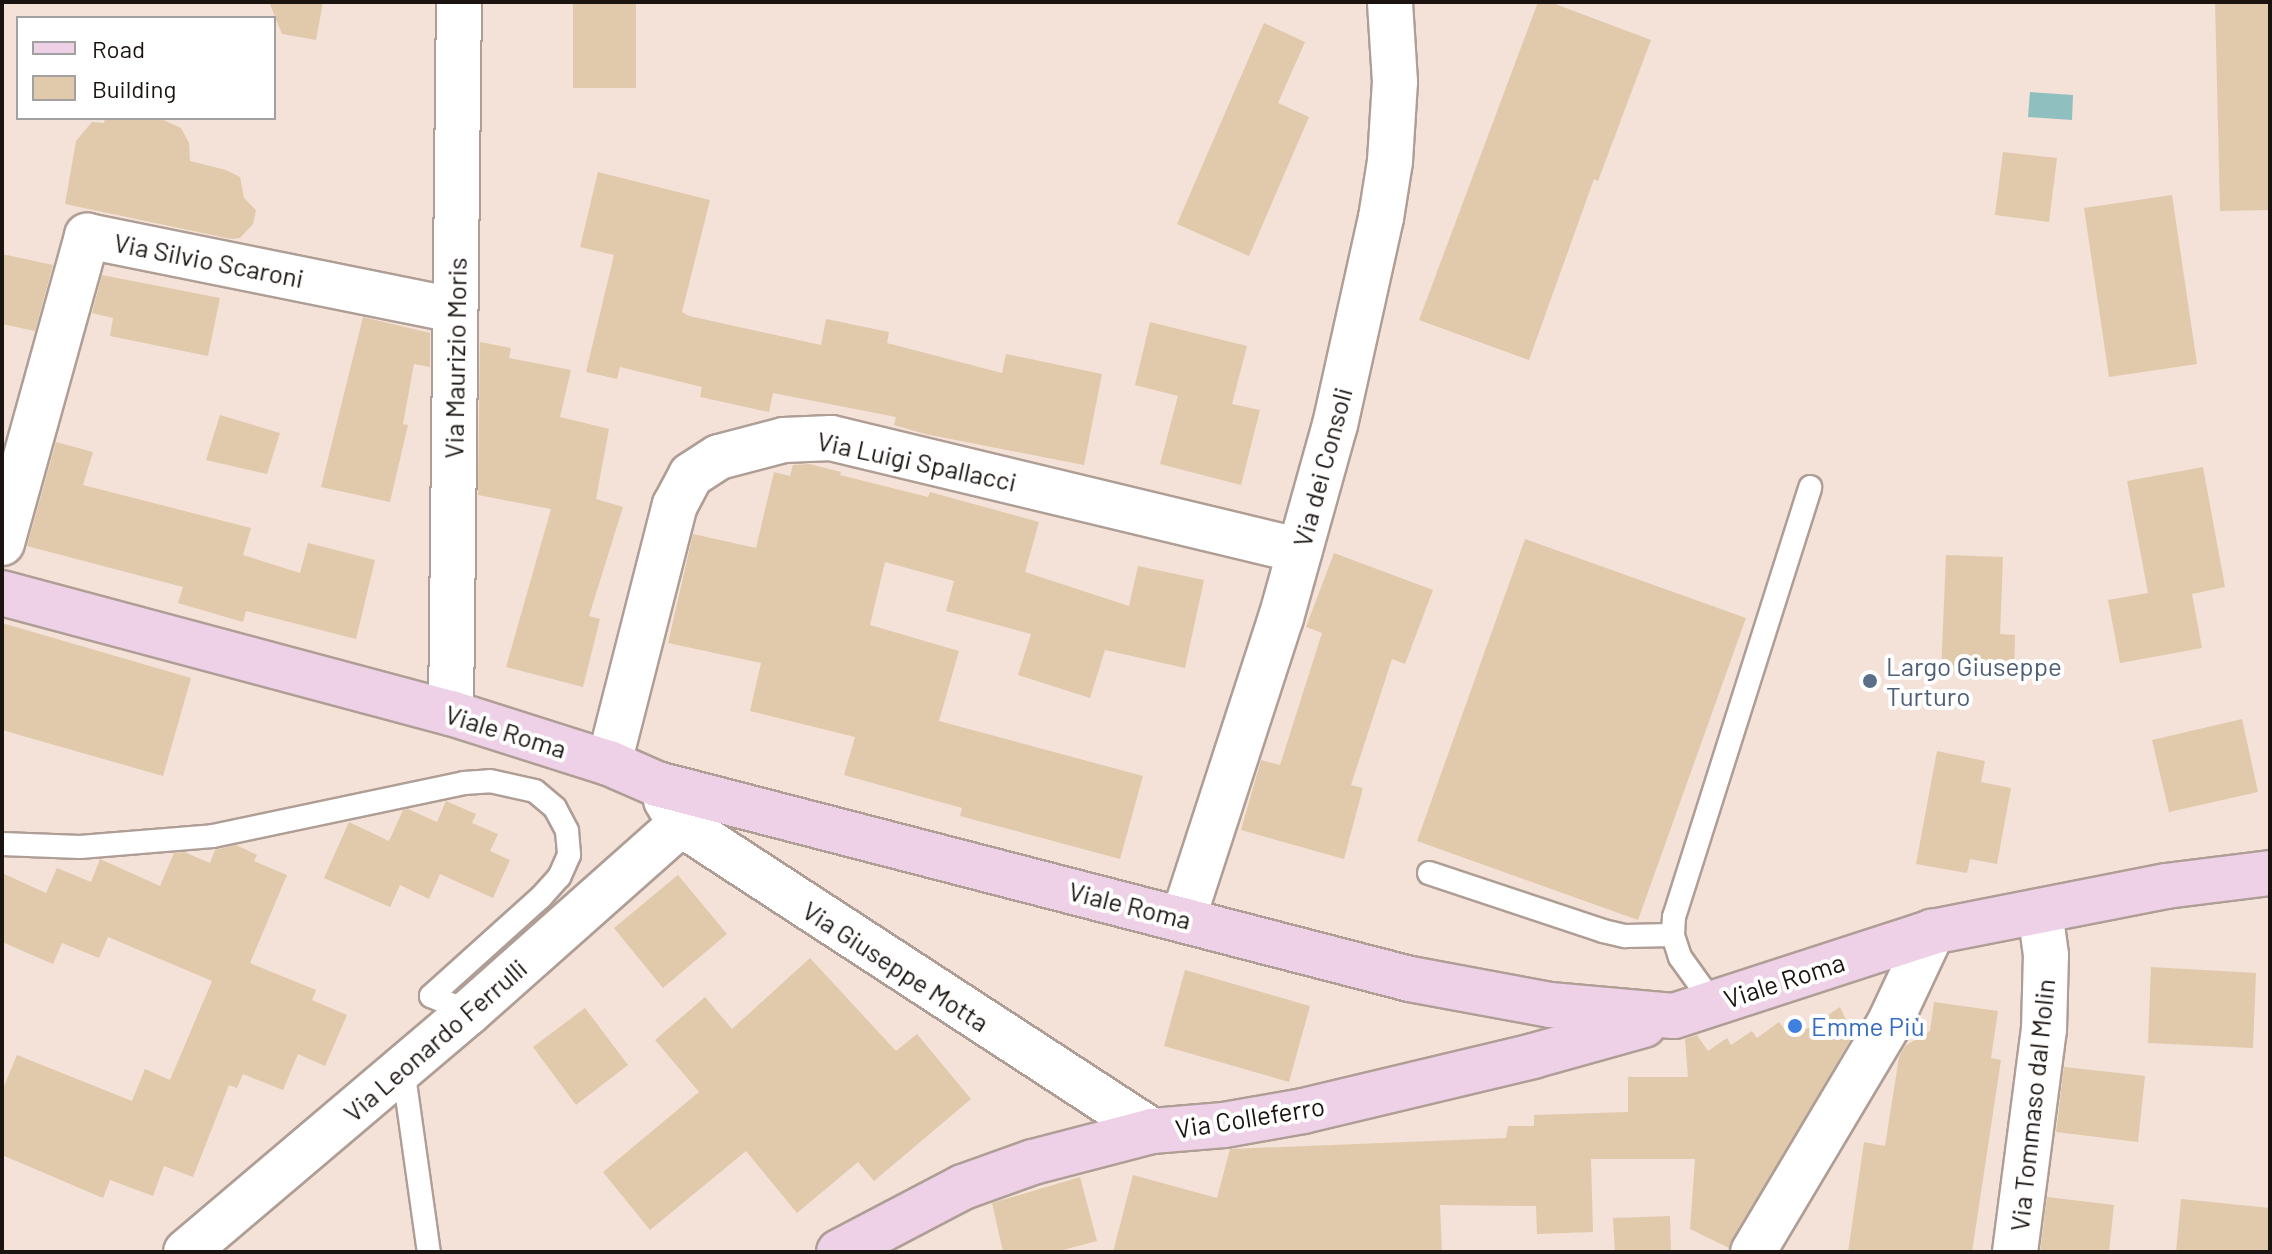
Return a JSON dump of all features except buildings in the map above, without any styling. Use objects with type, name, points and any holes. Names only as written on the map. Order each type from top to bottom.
[{"type":"street","name":"Via Maurizio Moris","points":[[451,713],[459,2]]},
{"type":"street","name":"Via dei Consoli","points":[[1183,919],[1300,551],[1335,425],[1384,201],[1394,118],[1390,2]]},
{"type":"street","name":"Via Silvio Scaroni","points":[[2,543],[87,236],[455,310]]},
{"type":"street","name":"Via Luigi Spallacci","points":[[609,763],[675,505],[691,475],[719,457],[784,440],[831,438],[1300,551]]},
{"type":"street","name":"Viale Roma","points":[[2,593],[451,713],[609,763],[657,784],[1410,979],[1481,994],[1597,1010],[1693,1010],[1932,932],[2191,882],[2270,873]]},
{"type":"street","name":"Via Giuseppe Motta","points":[[657,784],[681,824],[1152,1131]]},
{"type":"street","name":"Via Leonardo Ferrulli","points":[[186,1252],[469,1012],[681,824]]},
{"type":"street","name":"Via Tommaso dal Molin","points":[[2015,1252],[2044,1030],[2046,955],[2040,911]]},
{"type":"street","points":[[1753,1252],[1889,1024],[1932,932]]},
{"type":"street","name":"Via Colleferro","points":[[839,1252],[932,1202],[994,1174],[1152,1131],[1224,1125],[1303,1111],[1533,1056],[1693,1010]]},
{"type":"lane","points":[[1693,1010],[1673,935],[1674,917],[1752,661],[1810,487]]},
{"type":"lane","points":[[2,844],[80,847],[213,836],[464,783],[490,781],[535,791],[555,808],[567,831],[569,855],[559,877],[541,897],[431,996],[469,1012]]},
{"type":"lane","points":[[1429,873],[1603,931],[1625,936],[1673,935]]},
{"type":"lane","points":[[403,1068],[429,1252]]},
{"type":"water","points":[[2030,92],[2073,95],[2072,120],[2028,117]]},
{"type":"place","name":"Largo Giuseppe Turturo","points":[[1870,681]]},
{"type":"place","name":"Emme Più","points":[[1795,1026]]}]
